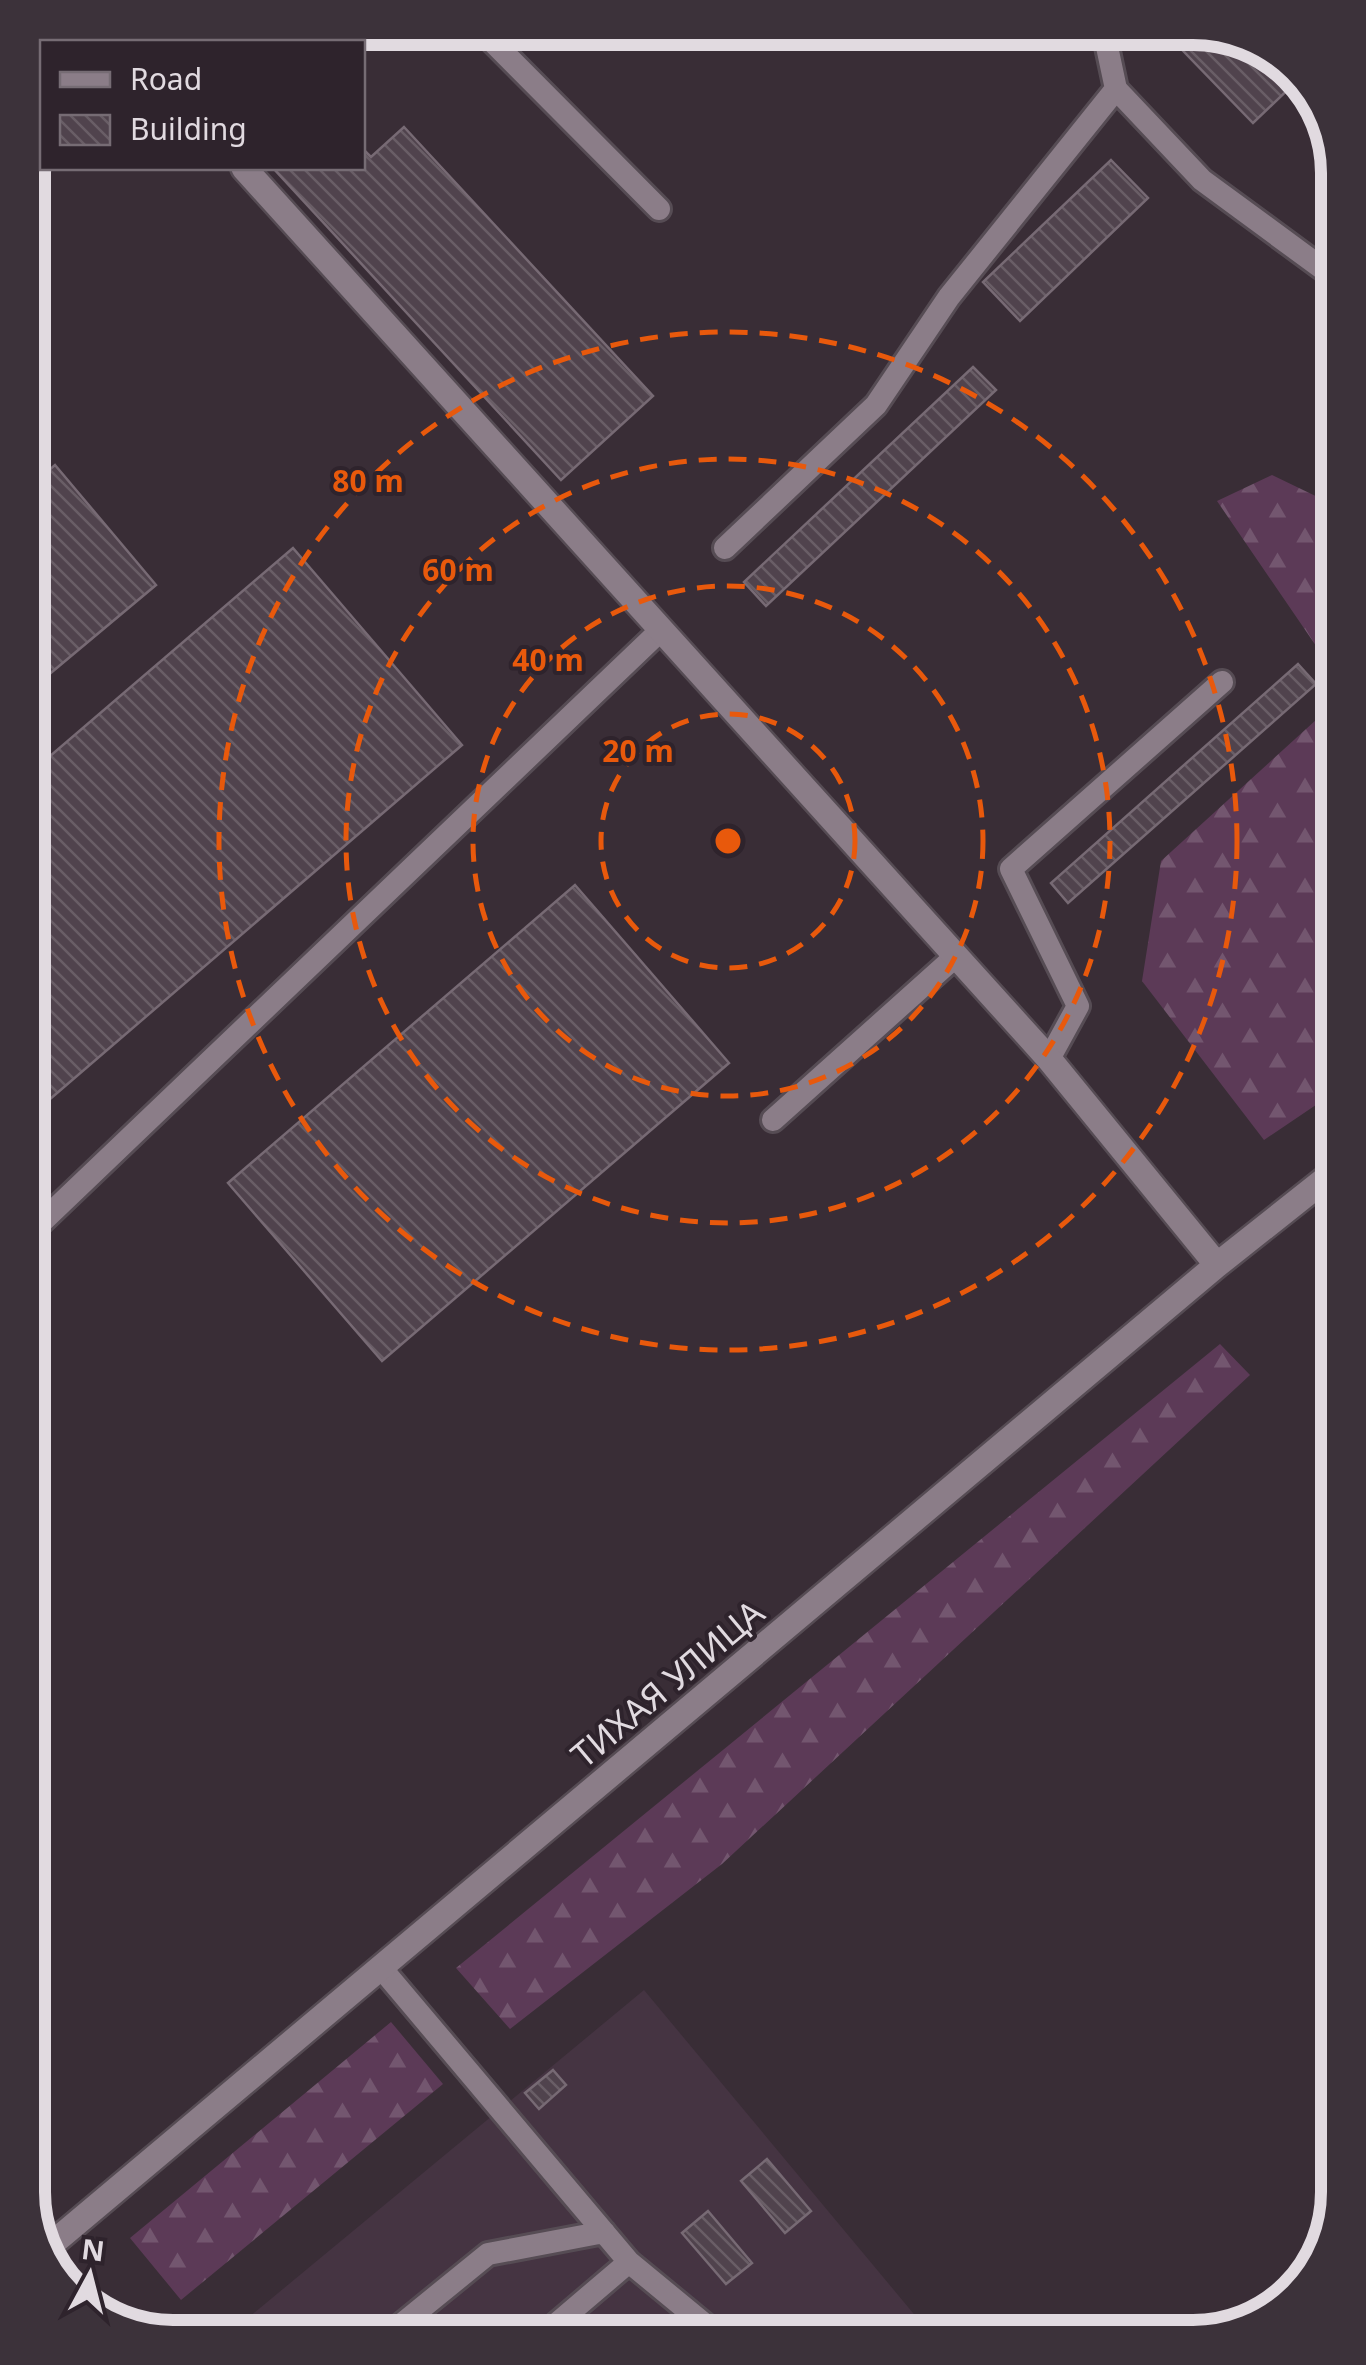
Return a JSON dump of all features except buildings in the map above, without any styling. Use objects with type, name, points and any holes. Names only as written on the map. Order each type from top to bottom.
[{"type":"street","points":[[246,170],[1050,1059],[1217,1265]]},
{"type":"street","name":"ТИХАЯ УЛИЦА","points":[[55,2241],[1217,1265],[1321,1182]]},
{"type":"lane","points":[[496,45],[659,209]]},
{"type":"lane","points":[[1107,45],[1116,89],[1202,180],[1321,268]]},
{"type":"lane","points":[[725,548],[876,405],[949,297],[1116,89]]},
{"type":"lane","points":[[45,1219],[661,630]]},
{"type":"lane","points":[[1050,1059],[1078,1006],[1011,869],[1222,682]]},
{"type":"lane","points":[[773,1120],[956,956]]},
{"type":"lane","points":[[382,1970],[630,2262],[700,2320]]},
{"type":"lane","points":[[407,2320],[488,2254],[604,2232]]},
{"type":"lane","points":[[561,2320],[630,2262]]},
{"type":"shaded area","points":[[644,1990],[919,2320],[246,2320]]},
{"type":"green space","points":[[1272,475],[1321,499],[1321,653],[1217,501]]},
{"type":"green space","points":[[1321,715],[1321,1101],[1264,1140],[1142,981],[1161,861]]},
{"type":"green space","points":[[1220,1344],[1250,1375],[722,1864],[510,2029],[456,1968]]},
{"type":"green space","points":[[391,2022],[443,2084],[181,2300],[130,2238]]}]
